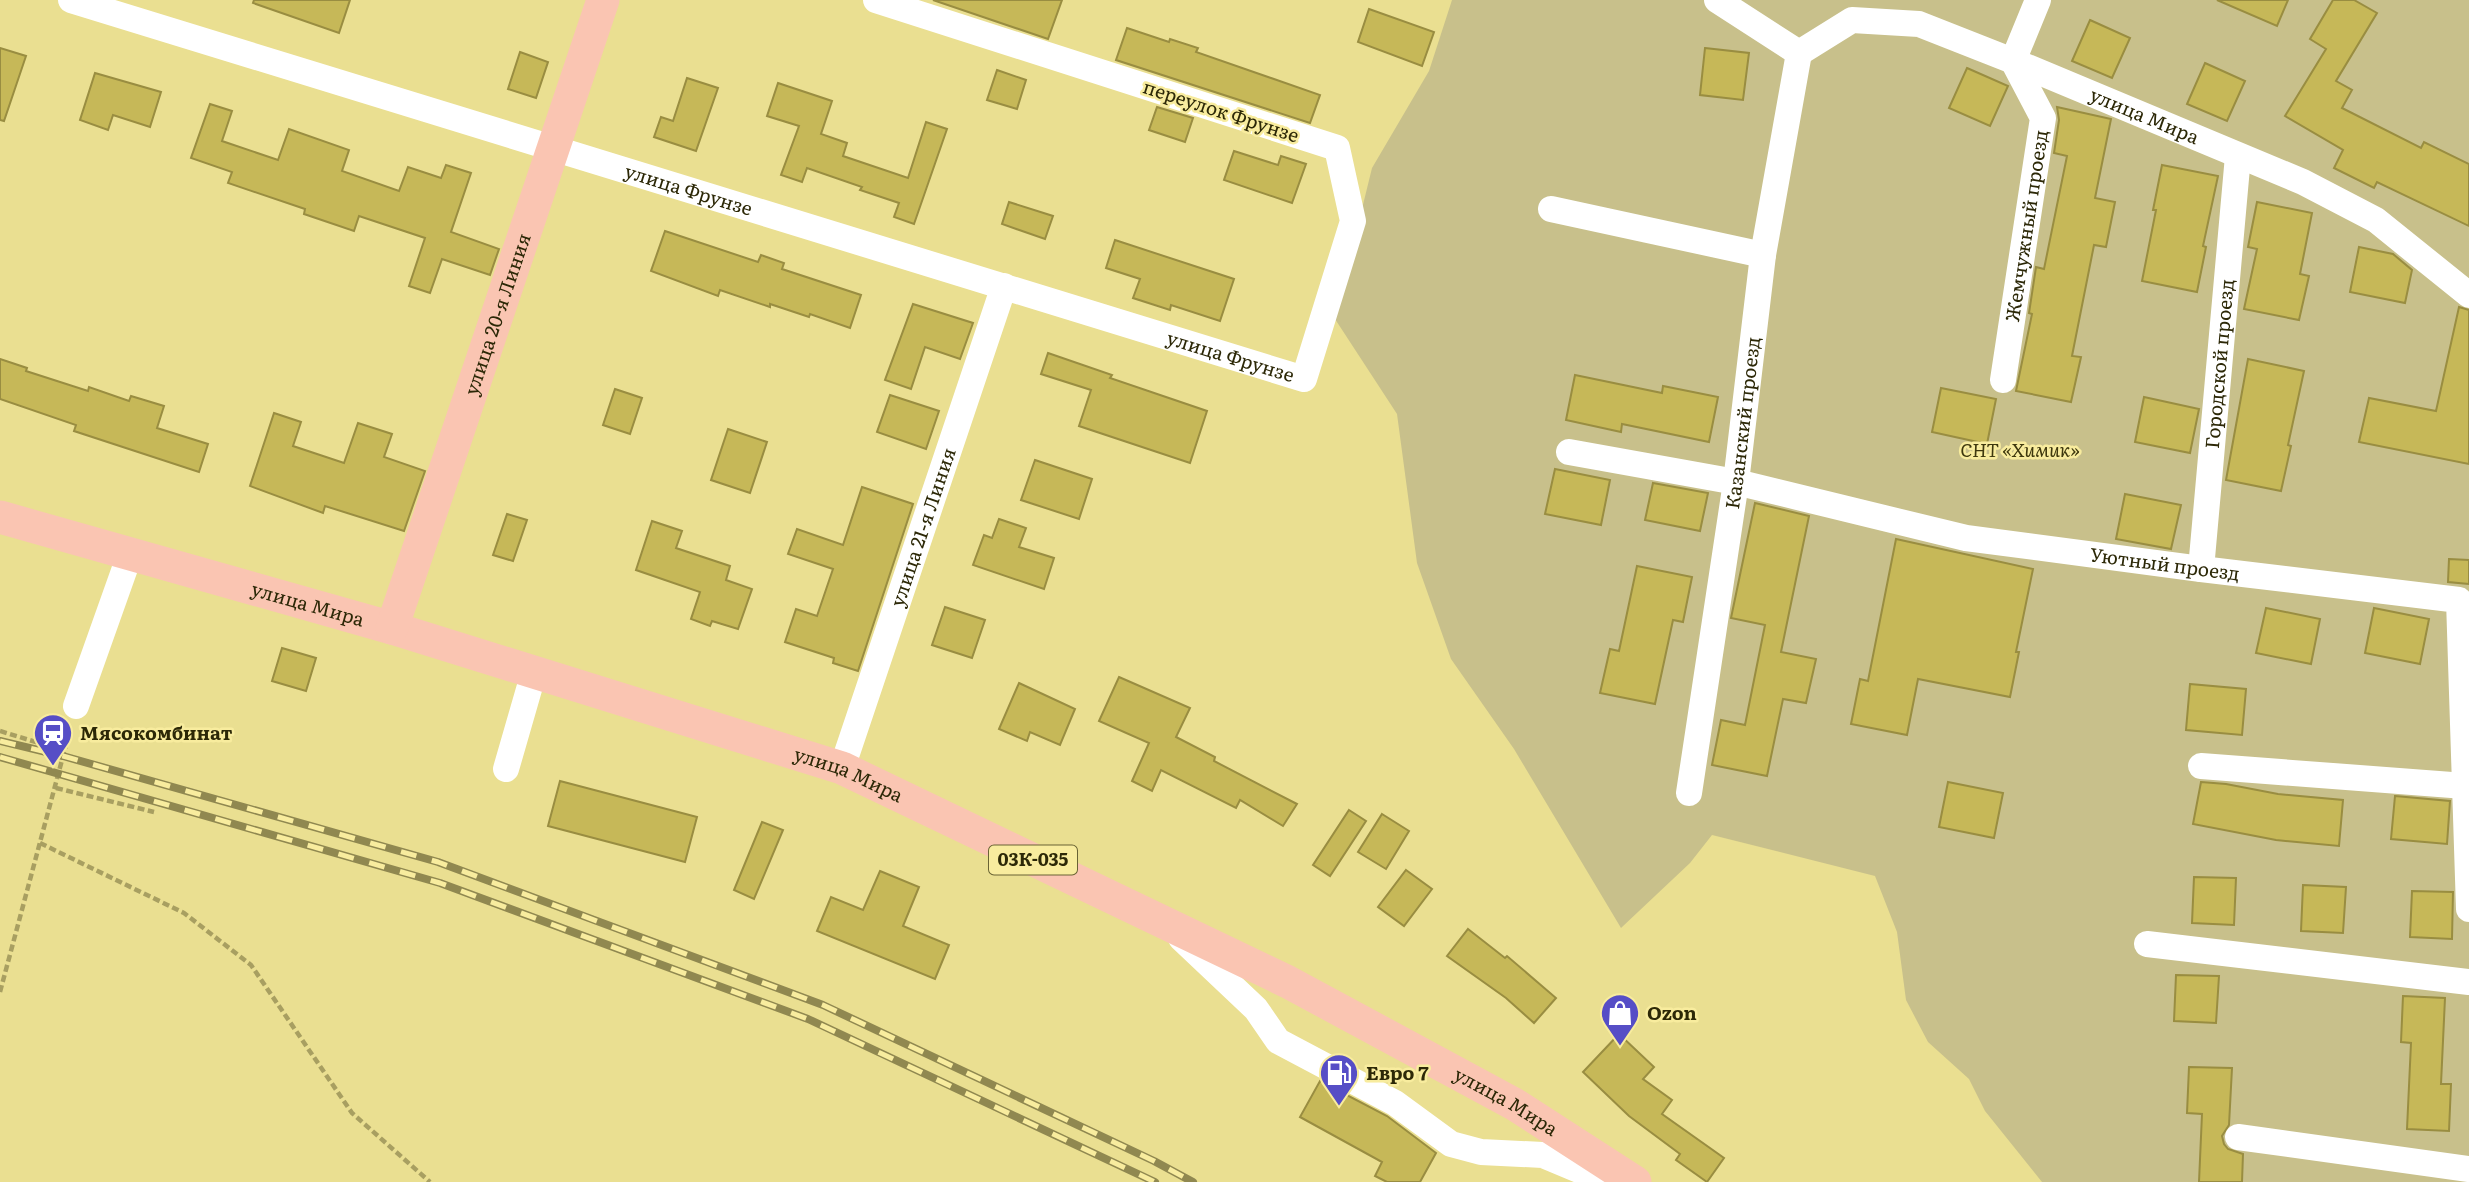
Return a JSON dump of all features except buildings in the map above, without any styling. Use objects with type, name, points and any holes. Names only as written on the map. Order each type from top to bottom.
[{"type":"main road","name":"улица 20-я Линия","points":[[391,628],[603,0]]},
{"type":"main road","name":"улица Мира","points":[[0,517],[391,628],[842,768],[1288,982],[1514,1104],[1635,1182]]},
{"type":"street","name":"улица Фрунзе","points":[[71,0],[1304,379]]},
{"type":"street","name":"переулок Фрунзе","points":[[876,0],[1337,148],[1353,221],[1304,379]]},
{"type":"street","points":[[1717,0],[1799,53]]},
{"type":"street","points":[[2013,61],[2039,0]]},
{"type":"street","name":"улица Мира","points":[[1799,53],[1852,20],[1919,24],[2303,182],[2376,220],[2469,295]]},
{"type":"street","name":"Казанский проезд","points":[[1689,793],[1736,482],[1763,256],[1799,53]]},
{"type":"street","name":"Жемчужный проезд","points":[[2003,380],[2043,118],[2013,61]]},
{"type":"street","name":"Городской проезд","points":[[2200,569],[2238,156]]},
{"type":"street","points":[[1551,209],[1763,256]]},
{"type":"street","name":"улица 21-я Линия","points":[[842,768],[1004,286]]},
{"type":"street","name":"Уютный проезд","points":[[1569,452],[1736,482],[1966,538],[2459,600],[2469,909]]},
{"type":"street","points":[[73,717],[130,554]]},
{"type":"street","points":[[506,769],[534,672]]},
{"type":"street","points":[[2201,766],[2465,786]]},
{"type":"street","points":[[1167,924],[1256,1009],[1278,1041],[1395,1103],[1451,1144],[1481,1152],[1543,1155],[1586,1173],[1626,1182]]},
{"type":"street","points":[[2147,944],[2469,982]]},
{"type":"street","points":[[2238,1137],[2469,1169]]},
{"type":"path","points":[[0,992],[73,717]]},
{"type":"path","points":[[0,731],[65,751]]},
{"type":"path","points":[[56,788],[155,812]]},
{"type":"path","points":[[40,843],[184,913],[251,965],[352,1113],[430,1182]]},
{"type":"green space","name":"СНТ «Химик»","points":[[1452,0],[2469,0],[2469,1182],[2042,1182],[1985,1111],[1969,1079],[1928,1042],[1906,1000],[1897,932],[1875,876],[1712,835],[1690,863],[1621,928],[1514,749],[1451,659],[1417,563],[1397,414],[1335,319],[1372,168],[1429,71]]},
{"type":"railway","points":[[0,741],[63,756],[438,862],[823,1005],[1154,1161],[1193,1182]]},
{"type":"railway","points":[[0,757],[440,883],[808,1019],[1155,1182]]},
{"type":"place","name":"Мясокомбинат","points":[[53,767]]},
{"type":"place","name":"Ozon","points":[[1620,1047]]},
{"type":"place","name":"Евро 7","points":[[1339,1107]]}]
